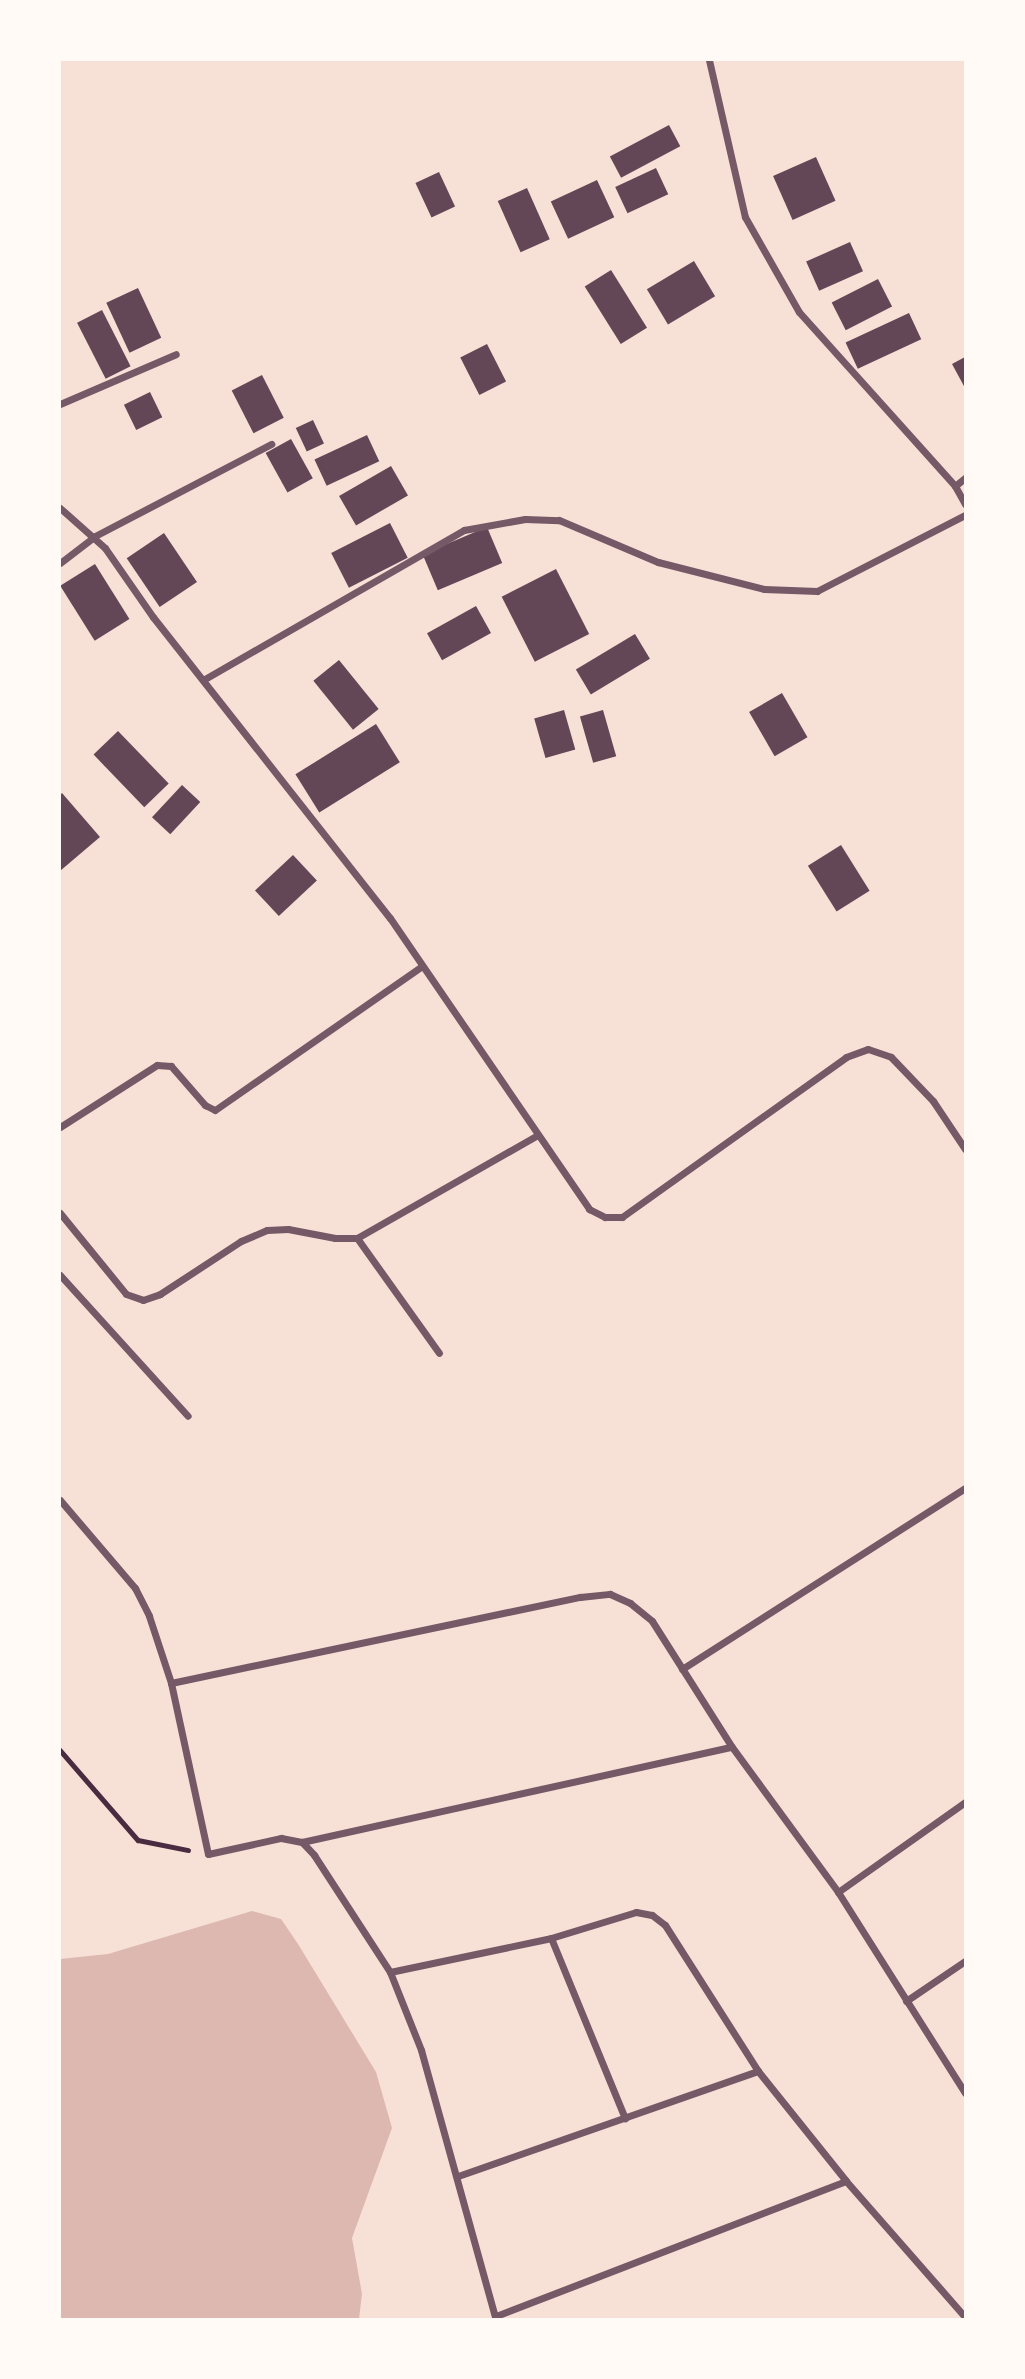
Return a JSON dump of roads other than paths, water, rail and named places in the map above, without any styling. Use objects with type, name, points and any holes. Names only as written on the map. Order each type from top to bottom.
[{"type":"street","points":[[709,60],[745,218],[799,312],[955,486],[965,504]]},
{"type":"street","points":[[60,404],[176,354]]},
{"type":"street","points":[[60,563],[94,536],[271,444]]},
{"type":"street","points":[[955,486],[965,478]]},
{"type":"street","points":[[60,508],[94,536],[390,918],[536,1136],[589,1209],[605,1217],[622,1217],[846,1057],[868,1049],[891,1057],[933,1101],[965,1149]]},
{"type":"street","points":[[203,680],[464,530],[525,519],[559,520],[658,562],[764,589],[817,591],[965,515]]},
{"type":"street","points":[[60,1128],[158,1065],[172,1066],[205,1105],[215,1110],[422,966]]},
{"type":"street","points":[[60,1213],[126,1294],[143,1300],[160,1294],[242,1241],[267,1230],[300,1230],[335,1238],[357,1238],[536,1136]]},
{"type":"street","points":[[357,1238],[439,1353]]},
{"type":"street","points":[[60,1275],[188,1416]]},
{"type":"street","points":[[682,1668],[965,1488]]},
{"type":"street","points":[[60,1500],[135,1588],[149,1616],[171,1683],[208,1854],[281,1838],[302,1842],[732,1747]]},
{"type":"street","points":[[171,1683],[580,1597],[610,1594],[630,1603],[652,1621],[732,1747],[838,1892],[965,2093]]},
{"type":"street","points":[[838,1892],[965,1801]]},
{"type":"street","points":[[302,1842],[314,1855],[390,1972],[421,2050],[496,2318],[846,2181]]},
{"type":"street","points":[[390,1972],[551,1938],[636,1912],[652,1915],[665,1925],[758,2071],[846,2181],[965,2317]]},
{"type":"street","points":[[551,1938],[625,2118]]},
{"type":"street","points":[[906,2001],[965,1961]]},
{"type":"street","points":[[458,2176],[758,2071]]}]
